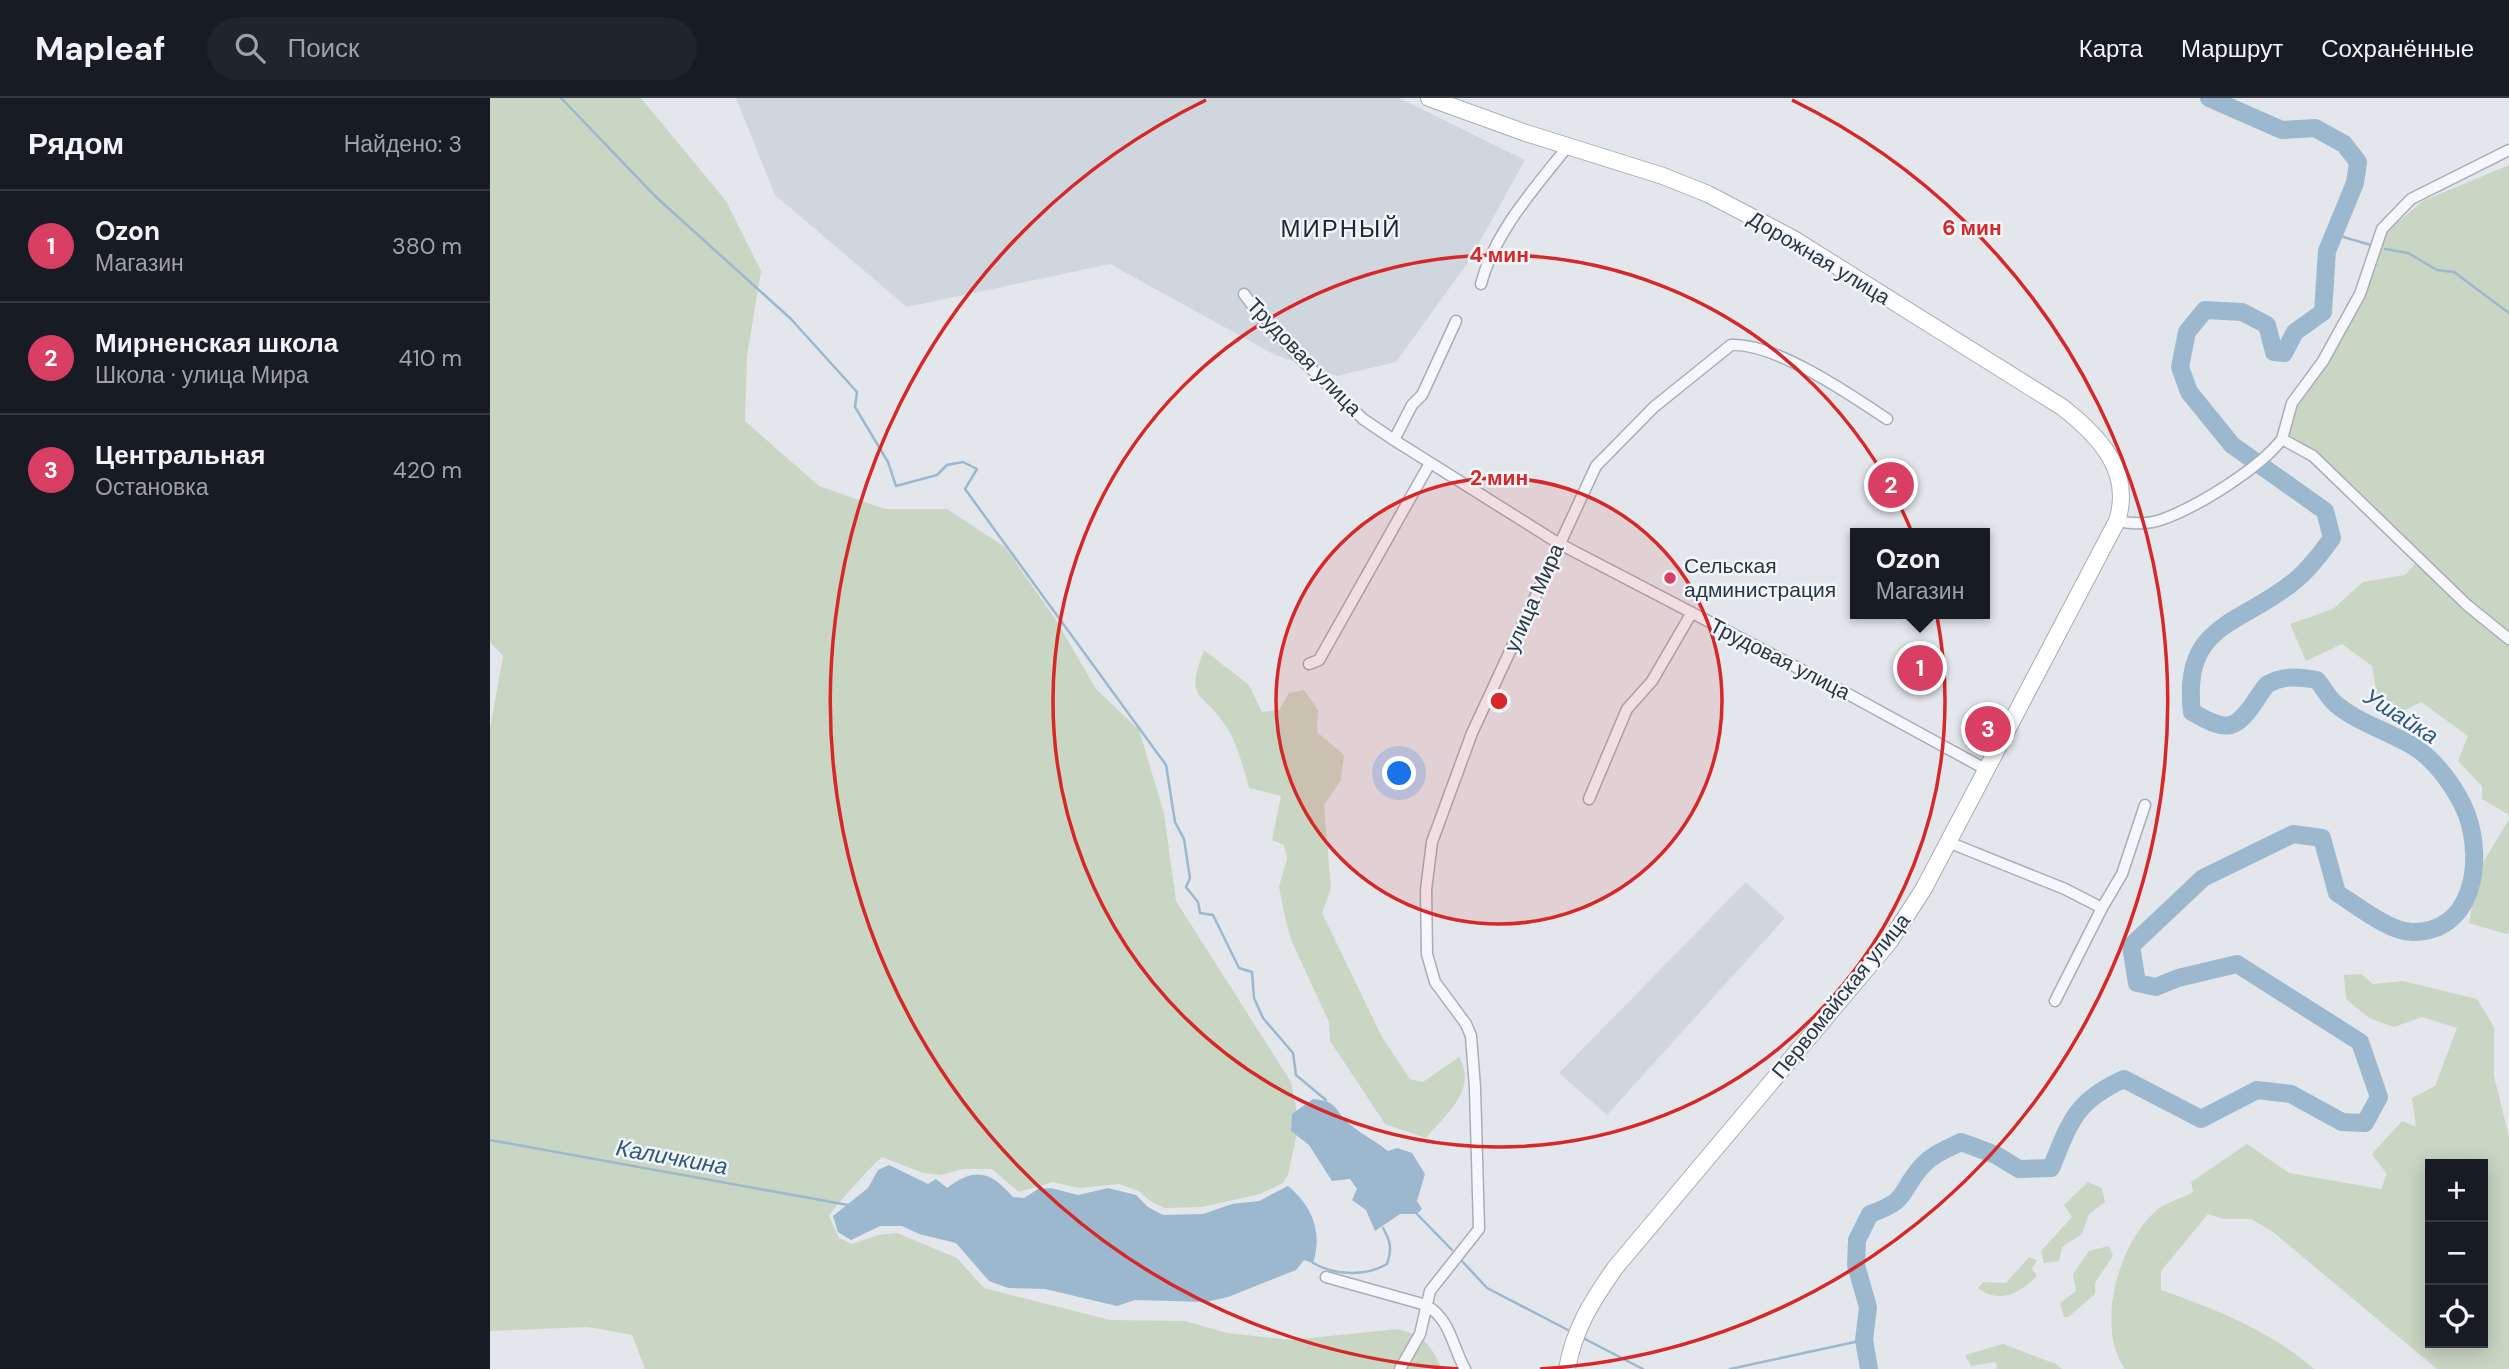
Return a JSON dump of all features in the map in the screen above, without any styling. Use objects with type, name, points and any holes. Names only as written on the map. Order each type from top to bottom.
[{"type":"street","name":"Дорожная улица","points":[[1429,98],[1664,176],[1708,194],[1792,238],[2062,407],[2087,427],[2108,451],[2121,488],[2122,508],[2117,522]]},
{"type":"street","points":[[1480,284],[1497,243],[1521,206],[1568,146]]},
{"type":"street","points":[[2117,522],[2140,524],[2165,519],[2240,474],[2278,443],[2292,403],[2322,362],[2360,294],[2382,229],[2411,199],[2509,150]]},
{"type":"street","name":"Трудовая улица","points":[[1244,294],[1262,318],[1300,358],[1363,419],[1394,440],[1558,543],[1848,694],[1987,770]]},
{"type":"street","points":[[1394,440],[1412,405],[1422,395],[1456,321]]},
{"type":"street","name":"улица Мира","points":[[1400,1369],[1420,1334],[1430,1291],[1441,1273],[1479,1229],[1474,1067],[1466,1024],[1442,993],[1429,970],[1424,931],[1432,842],[1472,733],[1595,466],[1654,407],[1731,345],[1753,346],[1835,384],[1887,419]]},
{"type":"street","points":[[2278,443],[2313,456],[2467,605],[2509,639]]},
{"type":"street","points":[[1309,664],[1319,660],[1430,463]]},
{"type":"street","name":"Первомайская улица","points":[[1567,1369],[1579,1326],[1589,1305],[1615,1268],[1890,941],[1923,890],[2117,522]]},
{"type":"street","points":[[1589,799],[1627,709],[1652,681],[1690,614]]},
{"type":"street","points":[[2055,1001],[2122,874],[2145,804]]},
{"type":"street","points":[[1948,842],[2065,889],[2102,908]]},
{"type":"street","points":[[1326,1278],[1426,1306],[1443,1318],[1465,1369]]},
{"type":"shaded area","points":[[736,98],[1399,98],[1525,160],[1469,261],[1396,362],[1337,376],[1275,355],[1110,264],[907,307],[775,195]]},
{"type":"shaded area","points":[[1746,882],[1785,918],[1607,1115],[1559,1073]]},
{"type":"green space","points":[[490,98],[641,98],[726,201],[761,271],[747,356],[745,421],[819,486],[885,509],[947,509],[1005,547],[1056,620],[1096,689],[1139,730],[1164,813],[1176,901],[1291,1082],[1299,1124],[1288,1175],[1283,1183],[1260,1194],[1202,1207],[1165,1208],[1150,1201],[1139,1191],[1119,1184],[1079,1188],[1053,1182],[1019,1192],[992,1169],[963,1169],[941,1175],[923,1173],[882,1157],[854,1185],[829,1216],[839,1238],[852,1244],[878,1235],[897,1233],[957,1258],[984,1288],[1110,1320],[1185,1321],[1227,1333],[1291,1340],[1398,1329],[1415,1335],[1426,1343],[1442,1369],[645,1369],[632,1335],[588,1327],[490,1331],[490,729],[503,656],[490,642]]},
{"type":"green space","points":[[2509,165],[2509,815],[2482,799],[2482,786],[2458,761],[2468,736],[2421,702],[2397,714],[2378,701],[2372,666],[2342,644],[2306,661],[2290,624],[2333,609],[2363,582],[2405,575],[2423,555],[2337,473],[2290,435],[2289,420],[2376,268],[2387,231],[2423,201]]},
{"type":"green space","points":[[1204,650],[1249,685],[1262,712],[1279,710],[1289,693],[1304,690],[1318,710],[1317,732],[1344,755],[1341,780],[1324,805],[1331,888],[1322,913],[1382,1037],[1410,1079],[1423,1082],[1459,1057],[1465,1080],[1462,1091],[1450,1111],[1426,1138],[1385,1124],[1330,1041],[1329,1022],[1292,942],[1279,887],[1287,859],[1284,845],[1272,840],[1281,796],[1249,788],[1230,733],[1198,694],[1196,679]]},
{"type":"green space","points":[[2509,819],[2509,933],[2506,934],[2469,923],[2478,871]]},
{"type":"green space","points":[[2361,974],[2373,984],[2403,981],[2477,999],[2494,1027],[2494,1076],[2509,1137],[2509,1369],[2437,1369],[2273,1232],[2251,1219],[2224,1219],[2208,1214],[2161,1271],[2161,1290],[2261,1332],[2314,1369],[2125,1369],[2116,1351],[2112,1330],[2115,1285],[2122,1263],[2144,1224],[2158,1209],[2193,1192],[2191,1182],[2247,1144],[2289,1173],[2381,1189],[2387,1174],[2372,1154],[2402,1121],[2416,1127],[2412,1098],[2435,1086],[2457,1028],[2422,1017],[2394,1027],[2369,1018],[2346,999],[2344,975]]},
{"type":"green space","points":[[2088,1182],[2102,1188],[2105,1202],[2089,1214],[2082,1234],[2062,1247],[2059,1261],[2044,1263],[2041,1251],[2072,1217],[2064,1205]]},
{"type":"green space","points":[[2109,1246],[2113,1256],[2095,1283],[2095,1294],[2068,1317],[2064,1317],[2060,1303],[2076,1291],[2073,1274],[2089,1251]]},
{"type":"green space","points":[[2029,1257],[2037,1260],[2032,1269],[2037,1276],[2016,1292],[1994,1296],[1978,1288],[1983,1282],[2006,1283]]},
{"type":"green space","points":[[2003,1344],[2056,1364],[2062,1369],[1997,1369],[1996,1362],[1971,1366],[1965,1355]]},
{"type":"water","points":[[1313,1099],[1328,1102],[1352,1126],[1388,1151],[1397,1148],[1412,1153],[1425,1174],[1417,1201],[1422,1209],[1417,1214],[1400,1214],[1375,1231],[1366,1210],[1352,1200],[1357,1189],[1350,1179],[1332,1181],[1309,1145],[1291,1131],[1292,1114]]},
{"type":"water","points":[[889,1165],[928,1184],[936,1179],[947,1188],[966,1177],[983,1175],[997,1182],[1013,1197],[1024,1198],[1038,1189],[1051,1188],[1078,1195],[1108,1188],[1136,1195],[1148,1207],[1163,1215],[1203,1214],[1232,1204],[1259,1201],[1288,1186],[1303,1202],[1313,1220],[1316,1252],[1313,1263],[1304,1260],[1296,1270],[1228,1297],[1206,1302],[1135,1300],[1117,1306],[1045,1289],[1008,1288],[989,1281],[956,1243],[919,1234],[902,1226],[880,1226],[851,1240],[838,1232],[833,1216],[868,1188],[878,1170]]},
{"type":"waterway","points":[[561,98],[656,197],[791,319],[857,392],[855,407],[888,462],[896,486],[937,475],[947,465],[963,462],[977,469],[965,489],[1166,765],[1175,822],[1184,839],[1190,878],[1186,887],[1198,902],[1200,913],[1213,915],[1239,968],[1252,972],[1254,998],[1263,1018],[1293,1053],[1296,1075],[1326,1100]]},
{"type":"waterway","name":"Ушайка","points":[[1869,1369],[1864,1340],[1868,1307],[1856,1265],[1857,1240],[1870,1214],[1898,1200],[1922,1166],[1961,1142],[1996,1155],[2019,1169],[2051,1168],[2076,1114],[2095,1096],[2124,1079],[2201,1119],[2257,1090],[2291,1094],[2342,1122],[2365,1123],[2379,1097],[2360,1042],[2237,964],[2178,978],[2156,987],[2137,983],[2131,946],[2203,878],[2293,834],[2322,838],[2337,893],[2373,917],[2403,931],[2433,929],[2449,921],[2461,908],[2469,892],[2473,873],[2472,834],[2463,806],[2446,778],[2432,761],[2416,748],[2337,705],[2317,680],[2286,678],[2268,684],[2243,717],[2230,725],[2214,723],[2192,712],[2191,682],[2196,659],[2206,642],[2220,629],[2297,579],[2332,538],[2325,511],[2232,445],[2189,392],[2180,367],[2187,332],[2205,310],[2242,312],[2267,325],[2274,352],[2284,353],[2295,332],[2323,312],[2327,251],[2355,183],[2358,162],[2344,144],[2315,128],[2282,130],[2209,98]]},
{"type":"waterway","points":[[2333,234],[2371,245]]},
{"type":"waterway","points":[[2385,249],[2408,253],[2437,270],[2454,272],[2509,313]]},
{"type":"waterway","name":"Каличкина","points":[[490,1140],[848,1205]]},
{"type":"waterway","name":"Каличкина","points":[[1417,1214],[1452,1250]]},
{"type":"waterway","name":"Каличкина","points":[[1313,1263],[1330,1270],[1350,1273],[1369,1271],[1387,1264],[1390,1246],[1383,1228]]},
{"type":"waterway","name":"Каличкина","points":[[1462,1261],[1487,1288],[1568,1330]]},
{"type":"waterway","name":"Каличкина","points":[[1583,1338],[1643,1369]]},
{"type":"waterway","name":"Каличкина","points":[[1730,1369],[1864,1340]]},
{"type":"place","name":"Мирненская школа","points":[[1891,485]]},
{"type":"place","name":"Сельская администрация","points":[[1670,578]]},
{"type":"place","name":"Ozon","points":[[1920,668]]},
{"type":"place","name":"Центральная","points":[[1988,729]]},
{"type":"district","name":"МИРНЫЙ","points":[[1341,228]]}]
